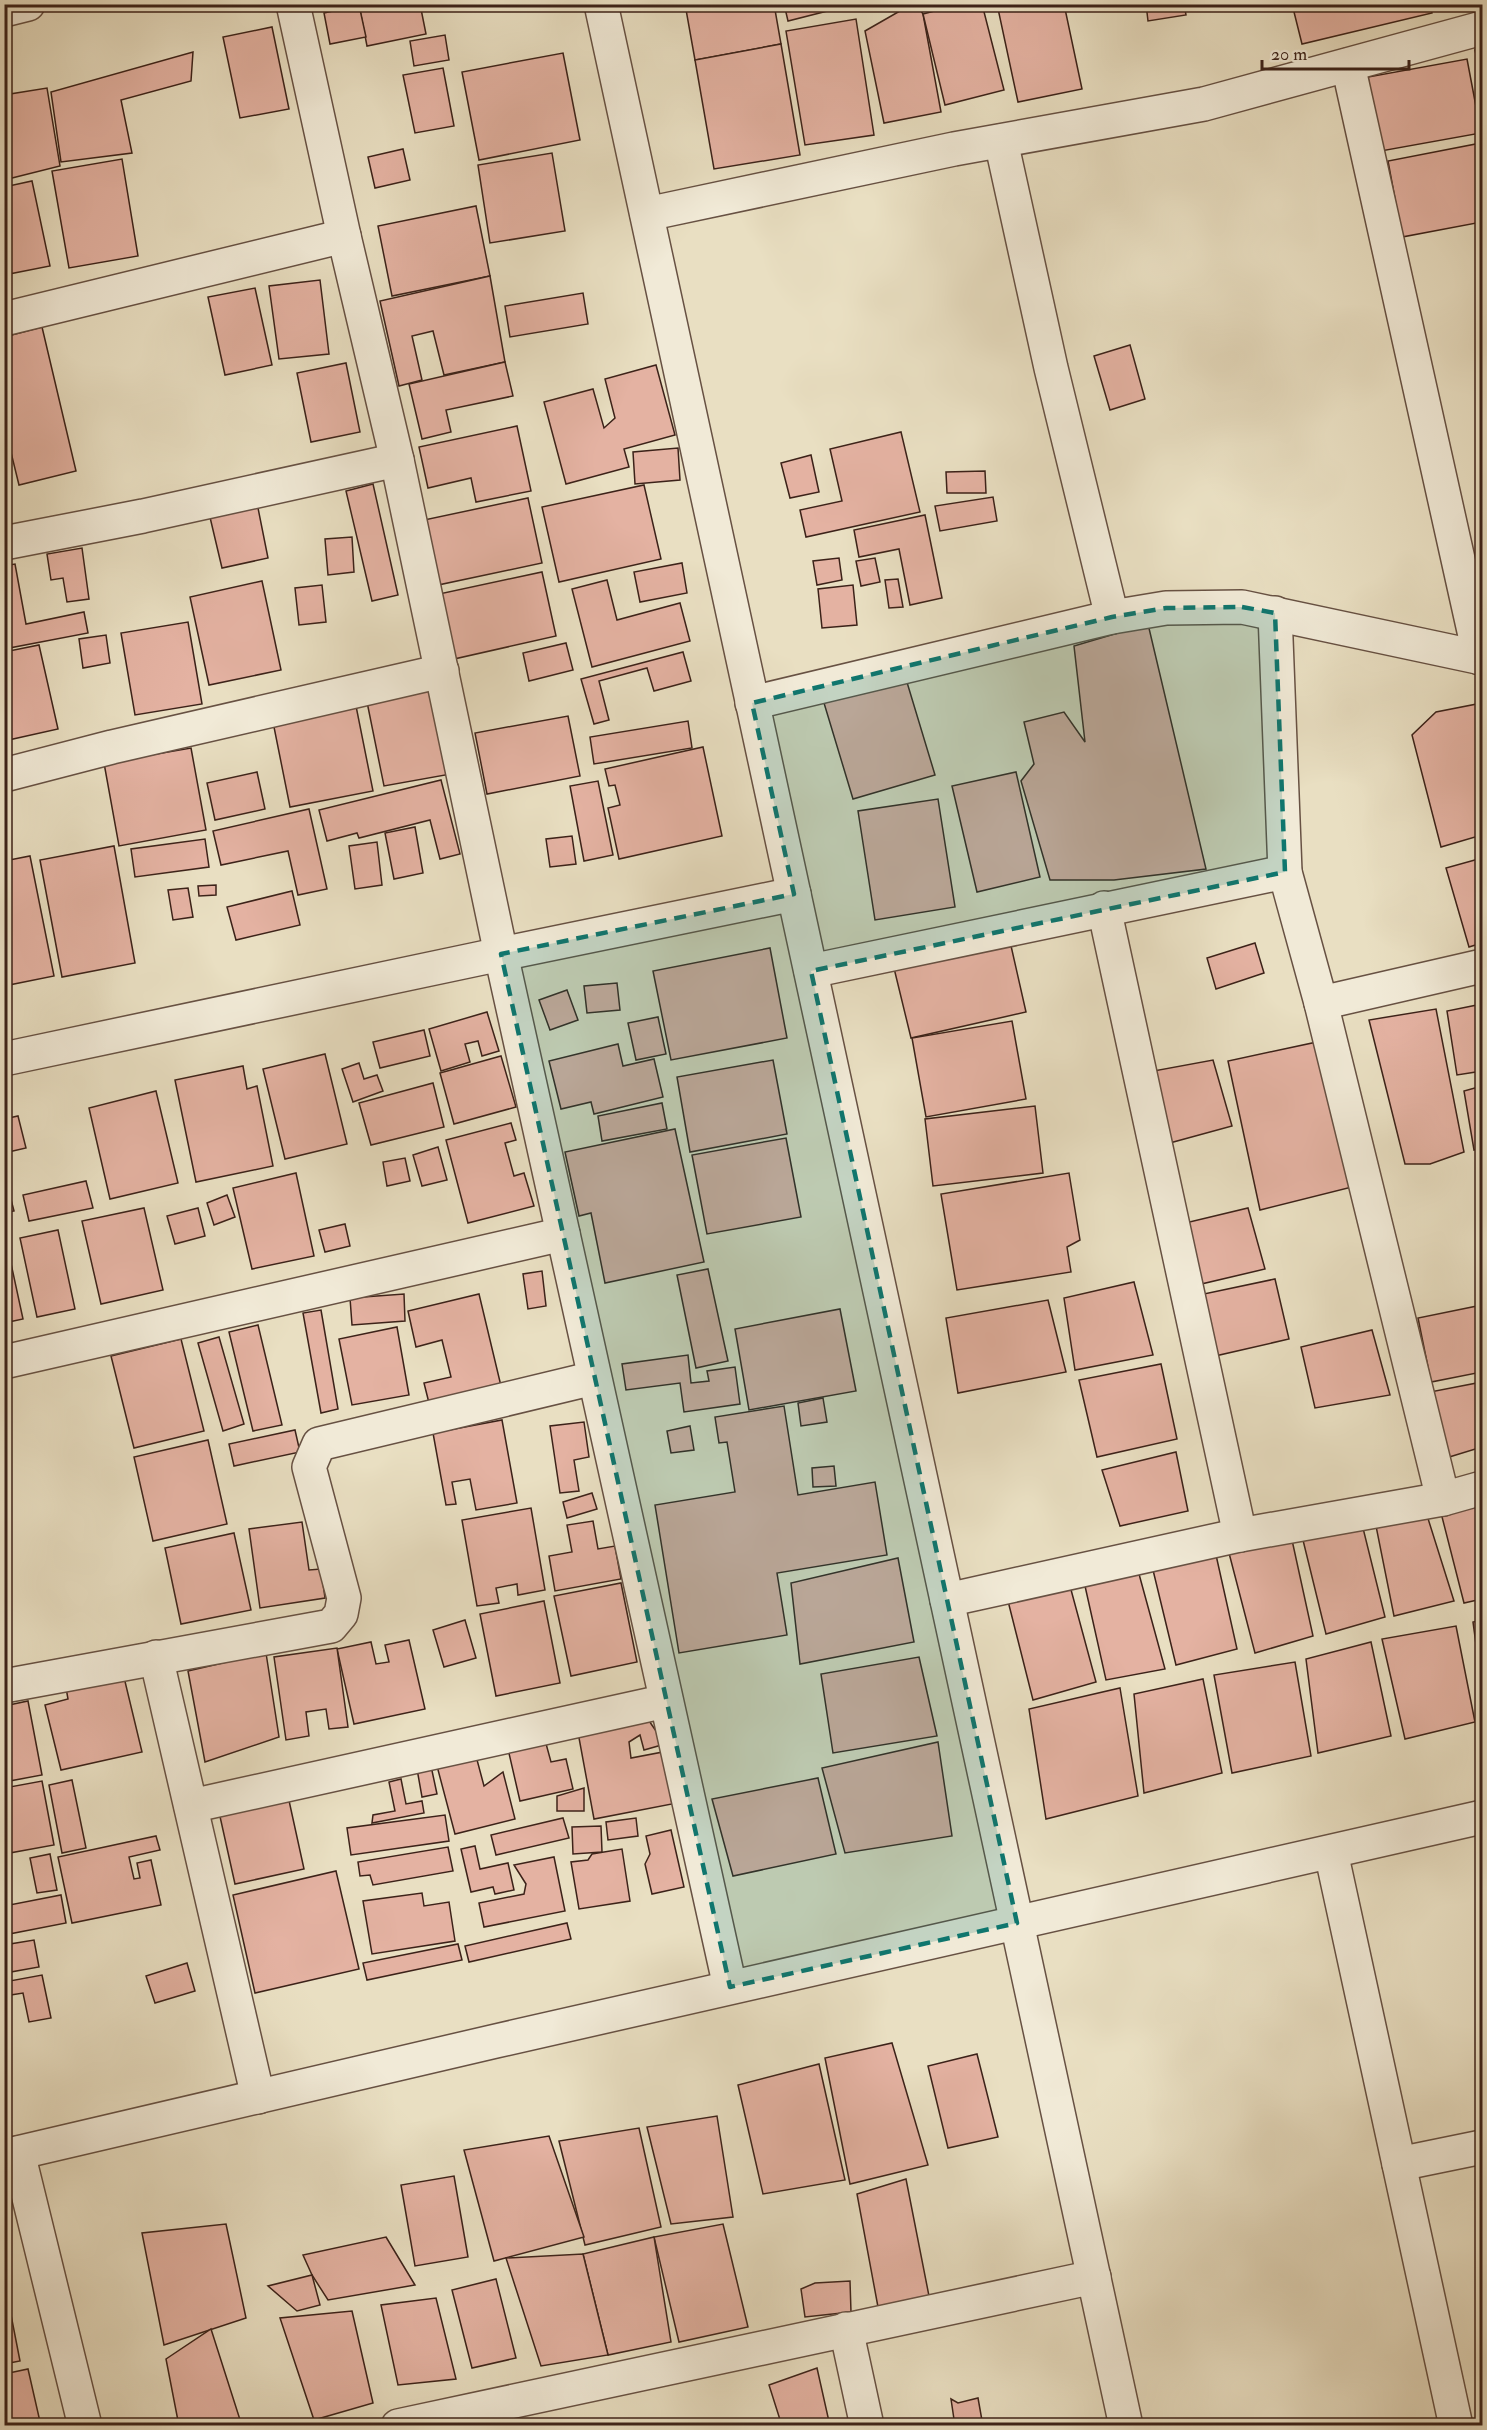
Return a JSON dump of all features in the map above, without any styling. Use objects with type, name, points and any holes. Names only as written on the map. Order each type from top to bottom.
[{"type":"street","points":[[4,10],[28,4]]},
{"type":"street","points":[[293,4],[344,236],[397,460],[501,954],[730,1987]]},
{"type":"street","points":[[601,4],[1126,2426]]},
{"type":"street","points":[[647,214],[1001,141],[1204,104],[1482,28]]},
{"type":"street","points":[[752,703],[1112,617],[1166,608],[1242,607],[1481,658],[1348,65]]},
{"type":"street","points":[[1001,141],[1051,368],[1112,617]]},
{"type":"street","points":[[4,319],[344,236]]},
{"type":"street","points":[[4,543],[143,516],[397,460]]},
{"type":"street","points":[[1275,613],[1285,872],[1321,1004],[1443,1499]]},
{"type":"street","points":[[4,775],[112,747],[442,671]]},
{"type":"street","points":[[811,971],[1285,872]]},
{"type":"street","points":[[4,1059],[794,894]]},
{"type":"street","points":[[1104,908],[1239,1535]]},
{"type":"street","points":[[1321,1004],[1482,966]]},
{"type":"street","points":[[4,1362],[563,1234]]},
{"type":"street","points":[[5,1683],[332,1626],[341,1614],[344,1598],[309,1467],[319,1444],[594,1378]]},
{"type":"street","points":[[947,1600],[1239,1535],[1443,1499],[1482,1488]]},
{"type":"street","points":[[156,1658],[258,2097]]},
{"type":"street","points":[[191,1806],[666,1701]]},
{"type":"street","points":[[85,2426],[11,2154],[730,1987],[1482,1817]]},
{"type":"street","points":[[1330,1852],[1456,2426]]},
{"type":"street","points":[[1399,2164],[1482,2147]]},
{"type":"street","points":[[399,2426],[484,2416],[846,2329],[1094,2277]]},
{"type":"street","points":[[846,2329],[867,2426]]},
{"type":"highlighted area","points":[[1242,607],[1275,613],[1285,872],[811,971],[1017,1923],[730,1987],[501,954],[794,894],[752,703],[1112,617],[1166,608]]},
{"type":"building","points":[[420,4],[426,34],[367,46],[359,5]]},
{"type":"building","points":[[685,4],[774,4],[781,44],[695,60]]},
{"type":"building","points":[[784,4],[855,4],[788,21]]},
{"type":"building","points":[[877,4],[904,4],[878,9]]},
{"type":"building","points":[[912,4],[917,4],[923,14],[941,112],[884,123],[865,31]]},
{"type":"building","points":[[961,4],[982,4],[1004,90],[945,105],[923,14]]},
{"type":"building","points":[[997,4],[1064,4],[1082,89],[1018,102]]},
{"type":"building","points":[[1146,4],[1184,4],[1186,15],[1148,21]]},
{"type":"building","points":[[1292,4],[1430,4],[1432,13],[1302,44]]},
{"type":"building","points":[[359,5],[366,37],[330,44],[324,13]]},
{"type":"building","points":[[856,19],[874,135],[805,145],[786,31]]},
{"type":"building","points":[[272,27],[289,109],[240,118],[223,37]]},
{"type":"building","points":[[445,35],[449,60],[414,66],[410,41]]},
{"type":"building","points":[[781,44],[800,155],[714,169],[695,60]]},
{"type":"building","points":[[1482,48],[1482,82],[1475,50]]},
{"type":"building","points":[[193,52],[191,81],[121,100],[132,153],[61,162],[51,92]]},
{"type":"building","points":[[563,53],[580,140],[479,160],[462,72]]},
{"type":"building","points":[[1467,59],[1481,133],[1381,151],[1368,77]]},
{"type":"building","points":[[443,68],[454,126],[415,133],[403,75]]},
{"type":"building","points":[[47,88],[60,166],[4,180],[4,95]]},
{"type":"building","points":[[1481,143],[1482,222],[1402,237],[1388,161]]},
{"type":"building","points":[[403,149],[410,180],[375,188],[368,157]]},
{"type":"building","points":[[552,153],[565,231],[490,243],[478,165]]},
{"type":"building","points":[[122,159],[138,256],[69,268],[52,171]]},
{"type":"building","points":[[32,181],[50,266],[4,275],[4,187]]},
{"type":"building","points":[[476,206],[490,276],[392,296],[378,226]]},
{"type":"building","points":[[490,276],[505,362],[444,375],[433,331],[412,336],[422,380],[399,386],[380,301]]},
{"type":"building","points":[[320,280],[329,354],[279,359],[269,286]]},
{"type":"building","points":[[255,288],[272,365],[225,375],[208,297]]},
{"type":"building","points":[[583,293],[588,324],[510,337],[505,306]]},
{"type":"building","points":[[42,327],[76,471],[19,485],[4,424],[4,337]]},
{"type":"building","points":[[1130,345],[1145,399],[1110,410],[1094,356]]},
{"type":"building","points":[[505,362],[513,396],[446,410],[451,432],[422,439],[409,384]]},
{"type":"building","points":[[346,363],[360,432],[311,442],[297,373]]},
{"type":"building","points":[[656,365],[675,435],[624,449],[629,467],[566,484],[544,402],[593,389],[604,428],[615,418],[605,379]]},
{"type":"building","points":[[517,426],[531,491],[476,502],[471,478],[428,488],[419,447]]},
{"type":"building","points":[[901,432],[920,512],[806,537],[800,510],[842,501],[830,449]]},
{"type":"building","points":[[678,448],[680,480],[635,484],[633,452]]},
{"type":"building","points":[[811,455],[819,492],[790,498],[781,463]]},
{"type":"building","points":[[985,471],[986,493],[947,493],[946,472]]},
{"type":"building","points":[[373,484],[398,595],[372,601],[346,491]]},
{"type":"building","points":[[644,485],[661,559],[559,582],[542,507]]},
{"type":"building","points":[[4,489],[11,516],[4,518]]},
{"type":"building","points":[[993,497],[997,521],[940,531],[935,506]]},
{"type":"building","points":[[528,498],[542,563],[438,585],[424,520]]},
{"type":"building","points":[[257,503],[268,558],[222,568],[209,513]]},
{"type":"building","points":[[925,515],[942,598],[910,605],[899,549],[859,557],[854,530]]},
{"type":"building","points":[[352,537],[354,572],[328,575],[325,539]]},
{"type":"building","points":[[82,548],[89,599],[67,602],[63,578],[51,580],[47,554]]},
{"type":"building","points":[[839,558],[842,580],[817,585],[813,561]]},
{"type":"building","points":[[875,558],[880,582],[861,586],[856,561]]},
{"type":"building","points":[[682,563],[687,593],[640,602],[634,572]]},
{"type":"building","points":[[15,564],[26,624],[84,612],[88,633],[4,649],[4,566]]},
{"type":"building","points":[[542,572],[556,636],[454,659],[439,594]]},
{"type":"building","points":[[898,579],[903,607],[889,608],[885,580]]},
{"type":"building","points":[[607,580],[617,620],[680,603],[690,641],[592,667],[572,589]]},
{"type":"building","points":[[262,581],[281,670],[209,685],[190,597]]},
{"type":"building","points":[[322,585],[326,622],[299,625],[295,588]]},
{"type":"building","points":[[853,585],[857,625],[822,628],[818,589]]},
{"type":"building","points":[[188,622],[202,704],[135,715],[121,633]]},
{"type":"building","points":[[1148,624],[1206,869],[1114,880],[1050,880],[1021,781],[1034,764],[1024,722],[1064,712],[1085,742],[1074,646]]},
{"type":"building","points":[[106,635],[110,663],[83,668],[79,639]]},
{"type":"building","points":[[566,643],[573,670],[529,681],[523,653]]},
{"type":"building","points":[[39,645],[58,729],[4,741],[4,652]]},
{"type":"building","points":[[683,652],[691,681],[654,691],[647,668],[599,681],[609,720],[594,724],[581,679]]},
{"type":"building","points":[[906,679],[935,775],[853,799],[824,703]]},
{"type":"building","points":[[433,684],[451,774],[384,786],[366,697]]},
{"type":"building","points":[[1482,703],[1482,835],[1441,847],[1412,735],[1436,712]]},
{"type":"building","points":[[356,706],[373,791],[290,807],[273,722]]},
{"type":"building","points":[[568,716],[580,776],[487,794],[475,733]]},
{"type":"building","points":[[688,721],[692,748],[594,764],[590,737]]},
{"type":"building","points":[[703,747],[722,836],[619,859],[608,808],[620,805],[615,785],[609,786],[605,769]]},
{"type":"building","points":[[191,748],[206,830],[119,846],[104,763]]},
{"type":"building","points":[[257,772],[265,809],[215,820],[207,783]]},
{"type":"building","points":[[1016,772],[1040,877],[977,892],[952,786]]},
{"type":"building","points":[[441,780],[460,854],[440,859],[430,820],[359,838],[357,833],[327,841],[319,810]]},
{"type":"building","points":[[598,781],[613,855],[584,861],[570,786]]},
{"type":"building","points":[[938,799],[955,907],[875,920],[858,811]]},
{"type":"building","points":[[309,809],[327,889],[298,895],[288,851],[221,865],[213,831]]},
{"type":"building","points":[[415,827],[423,873],[394,879],[385,833]]},
{"type":"building","points":[[572,836],[576,864],[550,867],[546,839]]},
{"type":"building","points":[[205,839],[209,867],[135,877],[131,849]]},
{"type":"building","points":[[377,842],[382,885],[355,889],[349,846]]},
{"type":"building","points":[[114,846],[135,963],[62,977],[40,860]]},
{"type":"building","points":[[30,856],[54,976],[4,986],[4,861]]},
{"type":"building","points":[[1482,858],[1482,943],[1469,947],[1446,868]]},
{"type":"building","points":[[216,885],[216,895],[199,896],[198,886]]},
{"type":"building","points":[[188,888],[193,917],[173,920],[168,890]]},
{"type":"building","points":[[292,891],[300,925],[236,940],[227,907]]},
{"type":"building","points":[[1009,937],[1026,1012],[911,1038],[893,964]]},
{"type":"building","points":[[1255,943],[1264,973],[1216,989],[1207,958]]},
{"type":"building","points":[[770,948],[787,1038],[671,1060],[653,971]]},
{"type":"building","points":[[617,983],[620,1010],[587,1013],[584,986]]},
{"type":"building","points":[[567,990],[578,1020],[550,1030],[539,1000]]},
{"type":"building","points":[[1482,1004],[1482,1071],[1457,1075],[1447,1011]]},
{"type":"building","points":[[1436,1009],[1464,1152],[1430,1164],[1405,1164],[1369,1020]]},
{"type":"building","points":[[487,1012],[499,1051],[482,1056],[478,1041],[465,1044],[470,1062],[441,1071],[429,1029]]},
{"type":"building","points":[[658,1017],[666,1054],[636,1060],[628,1023]]},
{"type":"building","points":[[1012,1021],[1026,1099],[926,1117],[912,1038]]},
{"type":"building","points":[[424,1030],[430,1056],[380,1068],[373,1042]]},
{"type":"building","points":[[1317,1042],[1352,1187],[1260,1210],[1228,1061]]},
{"type":"building","points":[[618,1044],[623,1066],[654,1059],[663,1097],[594,1114],[591,1102],[561,1109],[549,1061]]},
{"type":"building","points":[[325,1054],[347,1144],[285,1159],[263,1069]]},
{"type":"building","points":[[501,1056],[516,1107],[454,1124],[440,1073]]},
{"type":"building","points":[[773,1060],[787,1134],[690,1152],[677,1077]]},
{"type":"building","points":[[1213,1060],[1232,1126],[1166,1144],[1148,1072]]},
{"type":"building","points":[[359,1063],[364,1079],[377,1075],[383,1091],[353,1102],[342,1069]]},
{"type":"building","points":[[243,1066],[247,1089],[257,1086],[273,1166],[196,1182],[175,1080]]},
{"type":"building","points":[[433,1083],[444,1127],[371,1145],[359,1103]]},
{"type":"building","points":[[1482,1086],[1482,1148],[1474,1150],[1464,1091]]},
{"type":"building","points":[[156,1091],[178,1183],[110,1199],[89,1108]]},
{"type":"building","points":[[662,1103],[667,1129],[602,1141],[598,1116]]},
{"type":"building","points":[[1035,1106],[1043,1173],[933,1186],[925,1119]]},
{"type":"building","points":[[18,1116],[26,1148],[4,1153],[4,1119]]},
{"type":"building","points":[[511,1123],[516,1140],[505,1143],[514,1176],[524,1173],[534,1206],[468,1223],[446,1140]]},
{"type":"building","points":[[675,1129],[704,1262],[605,1283],[591,1213],[579,1216],[565,1152]]},
{"type":"building","points":[[786,1138],[801,1217],[707,1234],[692,1155]]},
{"type":"building","points":[[438,1147],[447,1180],[422,1186],[413,1155]]},
{"type":"building","points":[[405,1158],[410,1181],[387,1186],[383,1162]]},
{"type":"building","points":[[1482,1160],[1482,1189],[1478,1161]]},
{"type":"building","points":[[4,1173],[14,1211],[4,1213]]},
{"type":"building","points":[[296,1173],[314,1256],[252,1269],[233,1188]]},
{"type":"building","points":[[1069,1173],[1080,1240],[1067,1247],[1071,1272],[957,1290],[941,1194]]},
{"type":"building","points":[[86,1181],[93,1208],[29,1221],[23,1195]]},
{"type":"building","points":[[227,1195],[235,1217],[214,1225],[207,1203]]},
{"type":"building","points":[[144,1208],[163,1290],[101,1304],[82,1221]]},
{"type":"building","points":[[198,1208],[205,1236],[175,1244],[167,1216]]},
{"type":"building","points":[[1248,1208],[1265,1269],[1197,1285],[1181,1224]]},
{"type":"building","points":[[345,1224],[350,1246],[325,1252],[319,1230]]},
{"type":"building","points":[[58,1230],[75,1309],[37,1317],[20,1238]]},
{"type":"building","points":[[4,1231],[23,1319],[4,1323]]},
{"type":"building","points":[[708,1269],[728,1361],[696,1368],[677,1275]]},
{"type":"building","points":[[542,1271],[546,1306],[528,1309],[523,1274]]},
{"type":"building","points":[[1275,1279],[1289,1339],[1215,1356],[1199,1295]]},
{"type":"building","points":[[1134,1282],[1153,1355],[1075,1370],[1064,1298]]},
{"type":"building","points":[[404,1294],[405,1321],[352,1325],[350,1298]]},
{"type":"building","points":[[479,1294],[501,1386],[429,1403],[424,1383],[451,1377],[442,1340],[416,1347],[408,1311]]},
{"type":"building","points":[[1048,1300],[1066,1372],[958,1393],[946,1318]]},
{"type":"building","points":[[1482,1305],[1482,1372],[1431,1382],[1418,1318]]},
{"type":"building","points":[[840,1309],[856,1391],[749,1410],[735,1329]]},
{"type":"building","points":[[321,1310],[338,1409],[321,1413],[303,1313]]},
{"type":"building","points":[[258,1325],[282,1425],[253,1431],[229,1332]]},
{"type":"building","points":[[397,1327],[409,1395],[352,1405],[339,1339]]},
{"type":"building","points":[[1372,1330],[1390,1395],[1315,1408],[1301,1347]]},
{"type":"building","points":[[219,1337],[244,1424],[223,1431],[198,1343]]},
{"type":"building","points":[[181,1339],[204,1431],[134,1448],[111,1356]]},
{"type":"building","points":[[688,1355],[691,1383],[709,1381],[707,1371],[735,1367],[740,1404],[684,1412],[680,1383],[626,1390],[622,1364]]},
{"type":"building","points":[[1161,1364],[1177,1439],[1097,1457],[1079,1380]]},
{"type":"building","points":[[1482,1382],[1482,1447],[1446,1458],[1430,1392]]},
{"type":"building","points":[[823,1398],[827,1422],[801,1426],[798,1403]]},
{"type":"building","points":[[784,1406],[798,1495],[875,1482],[887,1555],[777,1573],[787,1635],[679,1653],[655,1505],[735,1492],[727,1442],[719,1443],[715,1417]]},
{"type":"building","points":[[502,1420],[517,1503],[476,1510],[470,1479],[452,1482],[456,1504],[446,1505],[433,1433]]},
{"type":"building","points":[[584,1422],[589,1457],[574,1460],[579,1491],[560,1493],[550,1426]]},
{"type":"building","points":[[690,1426],[694,1450],[671,1453],[667,1431]]},
{"type":"building","points":[[295,1430],[300,1452],[234,1466],[229,1444]]},
{"type":"building","points":[[208,1440],[227,1524],[153,1541],[134,1457]]},
{"type":"building","points":[[1176,1452],[1188,1511],[1120,1526],[1102,1470]]},
{"type":"building","points":[[834,1466],[836,1486],[813,1487],[812,1468]]},
{"type":"building","points":[[592,1493],[597,1509],[567,1518],[563,1502]]},
{"type":"building","points":[[1482,1498],[1482,1599],[1464,1603],[1439,1505]]},
{"type":"building","points":[[531,1508],[545,1590],[518,1595],[517,1584],[496,1588],[499,1603],[477,1606],[462,1520]]},
{"type":"building","points":[[1425,1509],[1454,1601],[1394,1616],[1375,1521]]},
{"type":"building","points":[[593,1521],[598,1549],[615,1546],[621,1579],[555,1591],[549,1556],[572,1552],[567,1525]]},
{"type":"building","points":[[302,1522],[309,1570],[321,1569],[325,1598],[260,1608],[249,1529]]},
{"type":"building","points":[[1362,1524],[1385,1617],[1326,1634],[1302,1536]]},
{"type":"building","points":[[234,1533],[251,1610],[181,1624],[165,1548]]},
{"type":"building","points":[[1292,1540],[1313,1636],[1255,1653],[1229,1553]]},
{"type":"building","points":[[1216,1555],[1237,1649],[1176,1665],[1153,1570]]},
{"type":"building","points":[[898,1558],[914,1642],[800,1664],[791,1583]]},
{"type":"building","points":[[1139,1574],[1165,1669],[1106,1680],[1085,1586]]},
{"type":"building","points":[[621,1583],[637,1662],[571,1676],[554,1596]]},
{"type":"building","points":[[1070,1586],[1096,1682],[1033,1700],[1008,1601]]},
{"type":"building","points":[[544,1601],[560,1683],[496,1696],[480,1614]]},
{"type":"building","points":[[465,1620],[476,1658],[444,1667],[433,1630]]},
{"type":"building","points":[[1482,1620],[1482,1689],[1473,1622]]},
{"type":"building","points":[[1456,1626],[1475,1722],[1405,1739],[1382,1639]]},
{"type":"building","points":[[409,1640],[425,1709],[354,1724],[337,1649],[371,1642],[376,1664],[389,1662],[385,1645]]},
{"type":"building","points":[[1371,1642],[1391,1736],[1318,1753],[1306,1659]]},
{"type":"building","points":[[337,1648],[348,1727],[329,1729],[326,1709],[306,1712],[309,1736],[286,1740],[274,1657]]},
{"type":"building","points":[[266,1653],[279,1737],[205,1762],[188,1671]]},
{"type":"building","points":[[919,1657],[937,1736],[833,1753],[821,1674]]},
{"type":"building","points":[[1295,1662],[1311,1756],[1232,1773],[1214,1675]]},
{"type":"building","points":[[122,1669],[142,1752],[61,1770],[45,1705],[68,1699],[65,1682]]},
{"type":"building","points":[[1203,1679],[1222,1773],[1144,1793],[1134,1694]]},
{"type":"building","points":[[1120,1688],[1138,1796],[1046,1819],[1029,1709]]},
{"type":"building","points":[[28,1701],[42,1775],[4,1782],[4,1706]]},
{"type":"building","points":[[645,1715],[665,1744],[644,1750],[640,1735],[629,1742],[631,1758],[663,1752],[672,1804],[594,1819],[577,1727]]},
{"type":"building","points":[[545,1740],[551,1762],[566,1759],[573,1789],[520,1801],[508,1749]]},
{"type":"building","points":[[938,1742],[952,1836],[845,1853],[822,1768]]},
{"type":"building","points":[[476,1756],[484,1786],[503,1772],[515,1819],[455,1834],[437,1766]]},
{"type":"building","points":[[431,1766],[437,1794],[422,1797],[417,1769]]},
{"type":"building","points":[[818,1778],[836,1854],[733,1876],[712,1799]]},
{"type":"building","points":[[401,1779],[406,1804],[422,1801],[424,1813],[372,1823],[373,1815],[395,1811],[389,1782]]},
{"type":"building","points":[[72,1780],[86,1848],[62,1853],[49,1785]]},
{"type":"building","points":[[42,1781],[54,1845],[4,1854],[4,1788]]},
{"type":"building","points":[[584,1788],[584,1811],[557,1811],[557,1796]]},
{"type":"building","points":[[288,1796],[304,1869],[235,1884],[219,1812]]},
{"type":"building","points":[[445,1815],[449,1841],[351,1855],[347,1828]]},
{"type":"building","points":[[563,1818],[569,1838],[496,1855],[491,1835]]},
{"type":"building","points":[[636,1818],[638,1836],[608,1840],[606,1822]]},
{"type":"building","points":[[601,1826],[602,1852],[573,1854],[572,1827]]},
{"type":"building","points":[[671,1830],[684,1887],[652,1894],[645,1864],[650,1854],[646,1836]]},
{"type":"building","points":[[156,1836],[160,1850],[129,1857],[134,1879],[140,1878],[137,1863],[151,1860],[161,1905],[72,1923],[58,1857]]},
{"type":"building","points":[[475,1846],[480,1869],[508,1863],[514,1890],[495,1894],[493,1887],[471,1892],[461,1849]]},
{"type":"building","points":[[448,1847],[453,1871],[373,1885],[370,1875],[360,1876],[358,1862]]},
{"type":"building","points":[[622,1849],[630,1901],[579,1909],[571,1862],[588,1860],[592,1854]]},
{"type":"building","points":[[50,1854],[57,1890],[37,1893],[30,1858]]},
{"type":"building","points":[[554,1857],[565,1911],[484,1927],[479,1903],[524,1894],[526,1884],[514,1865]]},
{"type":"building","points":[[336,1871],[359,1969],[255,1993],[233,1895]]},
{"type":"building","points":[[422,1893],[424,1906],[449,1902],[455,1941],[372,1954],[363,1901]]},
{"type":"building","points":[[61,1895],[66,1923],[4,1935],[4,1906]]},
{"type":"building","points":[[567,1923],[571,1939],[469,1962],[465,1946]]},
{"type":"building","points":[[34,1940],[39,1967],[5,1973],[4,1945]]},
{"type":"building","points":[[458,1944],[462,1960],[367,1980],[363,1963]]},
{"type":"building","points":[[187,1963],[195,1991],[155,2003],[146,1976]]},
{"type":"building","points":[[42,1975],[51,2018],[29,2022],[23,1993],[4,1996],[4,1982]]},
{"type":"building","points":[[892,2043],[928,2165],[850,2184],[825,2058]]},
{"type":"building","points":[[977,2054],[998,2137],[948,2148],[928,2066]]},
{"type":"building","points":[[819,2064],[845,2180],[763,2194],[738,2085]]},
{"type":"building","points":[[717,2116],[733,2217],[671,2224],[647,2127]]},
{"type":"building","points":[[639,2128],[661,2227],[585,2245],[559,2141]]},
{"type":"building","points":[[549,2136],[584,2237],[494,2261],[464,2150]]},
{"type":"building","points":[[454,2176],[468,2257],[415,2266],[401,2185]]},
{"type":"building","points":[[906,2179],[929,2296],[878,2307],[857,2194]]},
{"type":"building","points":[[226,2224],[246,2318],[164,2345],[142,2233]]},
{"type":"building","points":[[723,2224],[748,2327],[679,2342],[654,2237]]},
{"type":"building","points":[[386,2237],[415,2285],[328,2300],[312,2275],[303,2255]]},
{"type":"building","points":[[654,2237],[671,2342],[608,2355],[583,2254]]},
{"type":"building","points":[[583,2254],[608,2355],[541,2366],[506,2258]]},
{"type":"building","points":[[312,2275],[320,2305],[297,2311],[268,2286]]},
{"type":"building","points":[[4,2279],[20,2361],[4,2364]]},
{"type":"building","points":[[496,2279],[516,2358],[472,2368],[452,2290]]},
{"type":"building","points":[[850,2281],[851,2312],[805,2317],[801,2289],[815,2283]]},
{"type":"building","points":[[436,2298],[456,2379],[398,2385],[381,2305]]},
{"type":"building","points":[[352,2311],[373,2403],[314,2420],[280,2318]]},
{"type":"building","points":[[211,2329],[242,2426],[179,2426],[166,2359]]},
{"type":"building","points":[[817,2368],[830,2426],[782,2426],[769,2385]]},
{"type":"building","points":[[28,2369],[41,2426],[4,2426],[4,2374]]},
{"type":"building","points":[[978,2398],[983,2426],[955,2426],[951,2399],[958,2403]]}]
